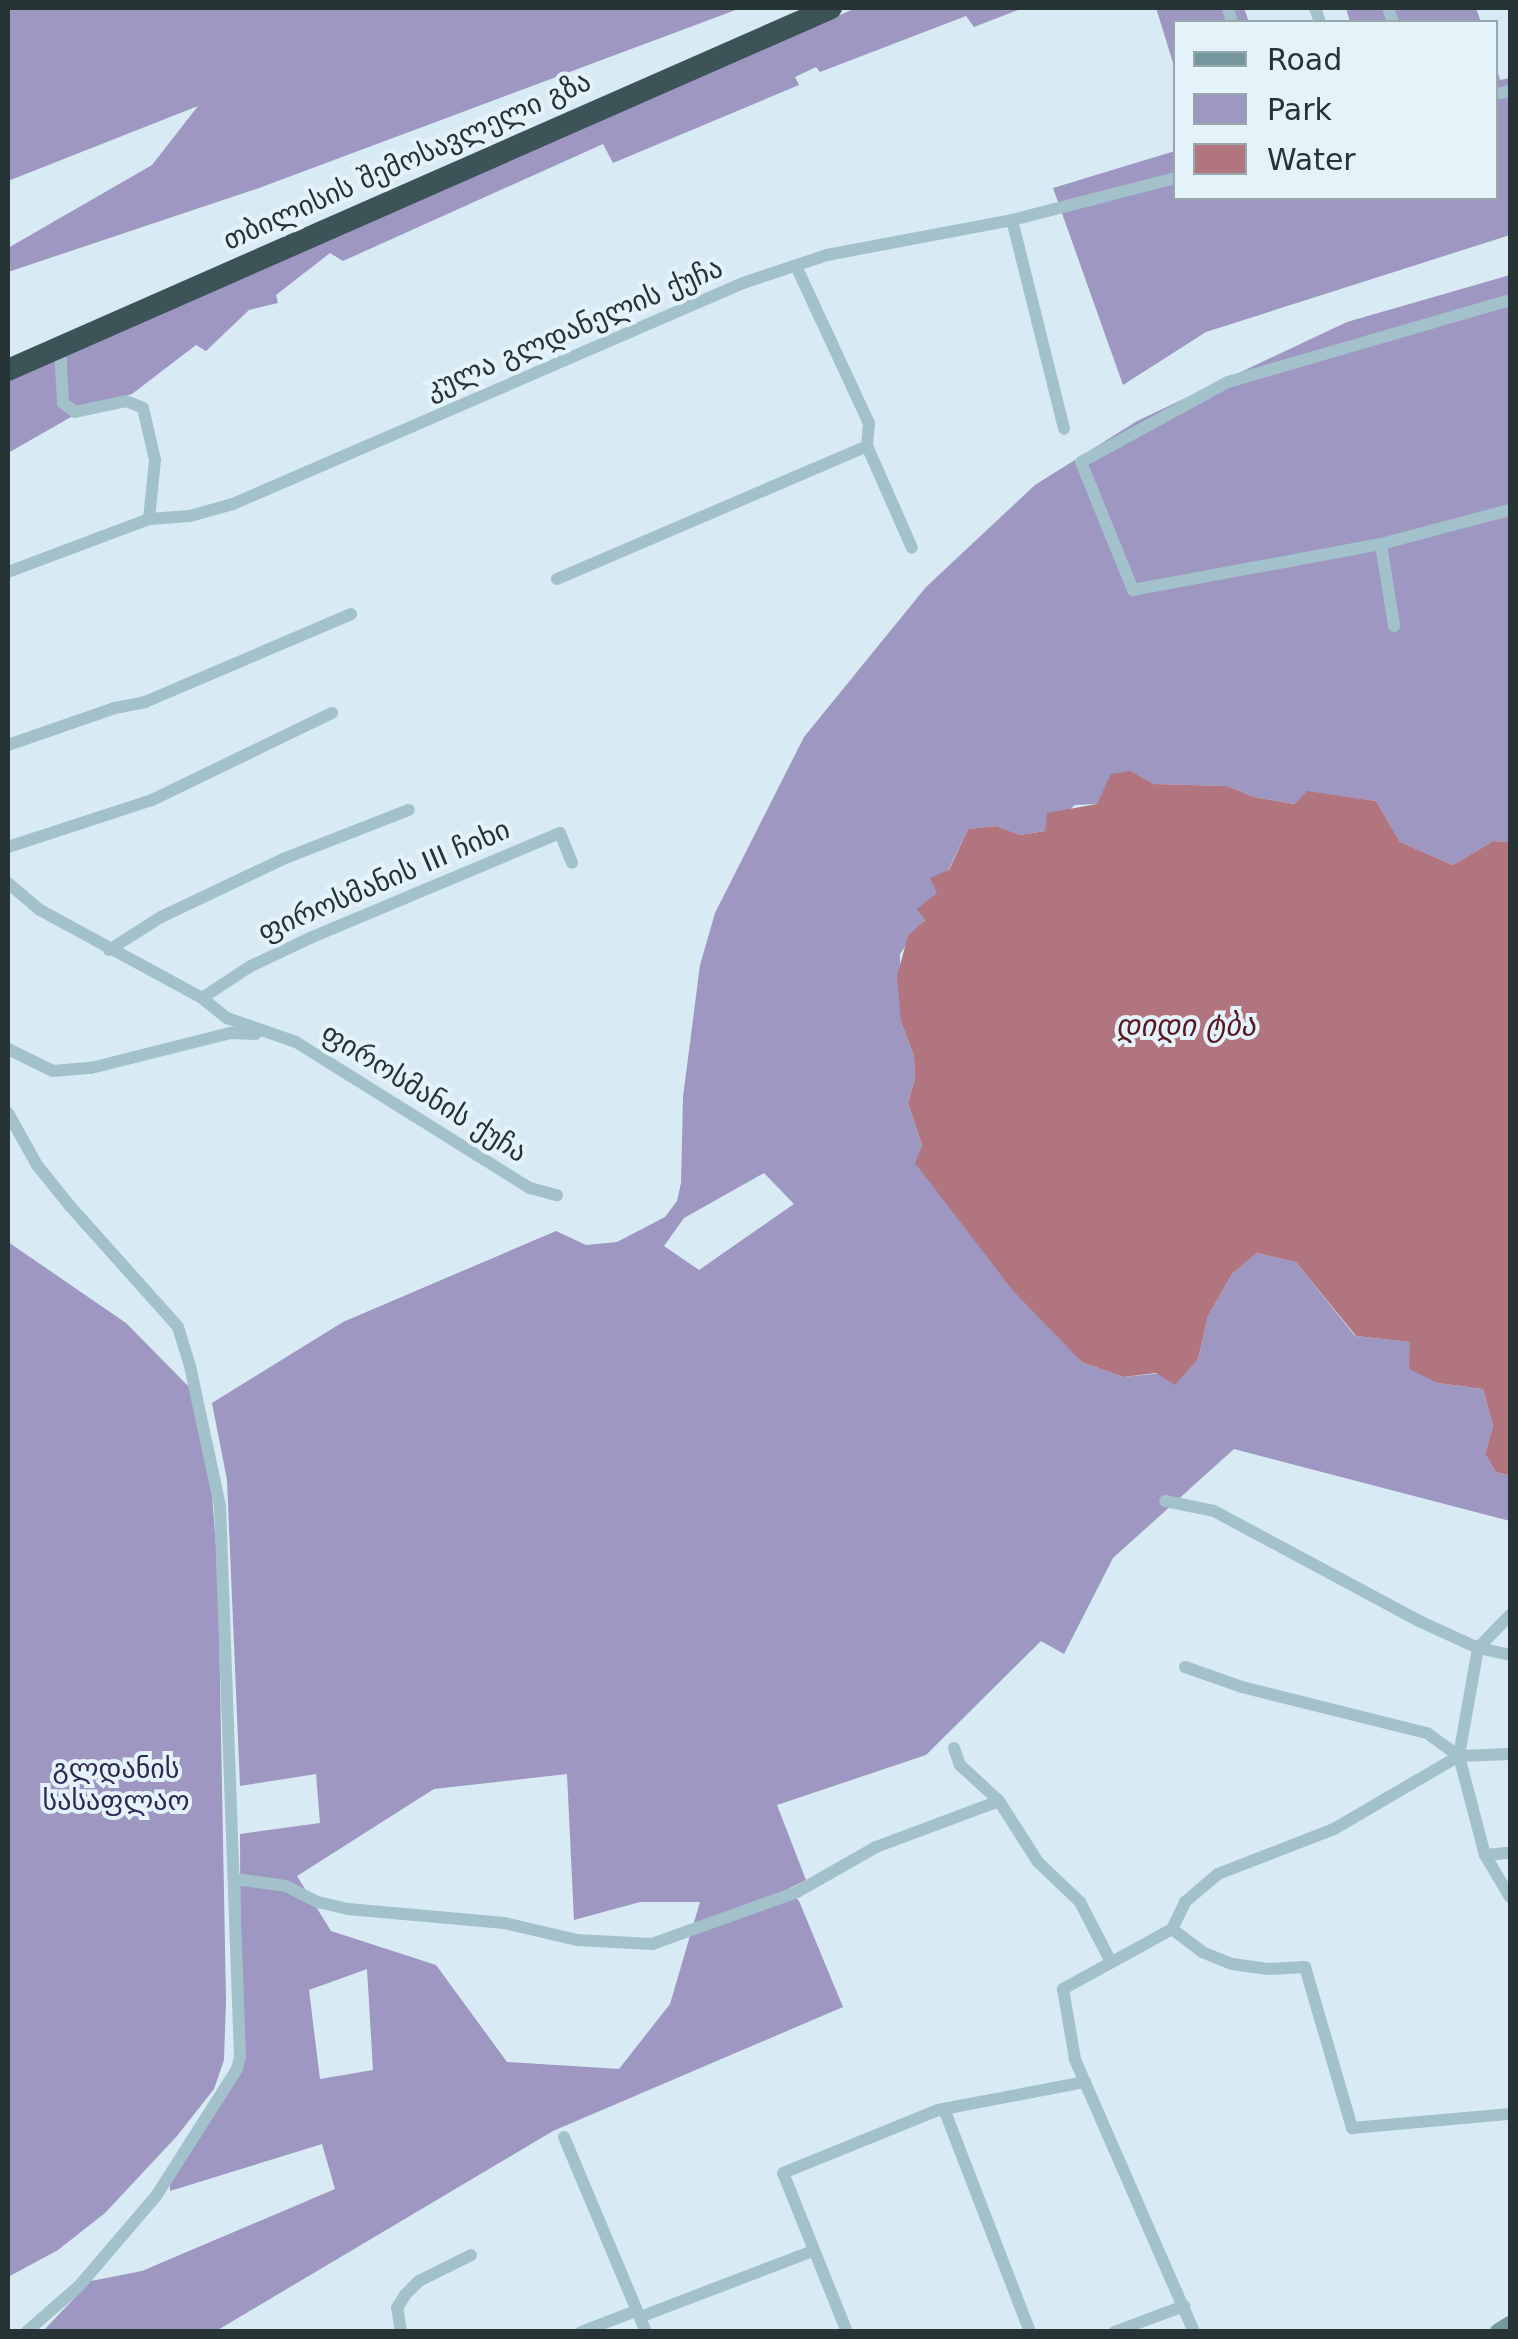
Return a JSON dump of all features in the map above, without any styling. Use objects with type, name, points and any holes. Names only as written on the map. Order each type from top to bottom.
[{"type":"highway","name":"თბილისის შემოსავლელი გზა","points":[[8,370],[831,8]]},
{"type":"street","name":"კულა გლდანელის ქუჩა","points":[[8,572],[149,519],[190,516],[233,504],[743,283],[827,255],[1012,220],[1173,179]]},
{"type":"street","points":[[1012,220],[1064,429]]},
{"type":"street","points":[[796,266],[869,424],[867,446],[912,548]]},
{"type":"street","points":[[1510,300],[1228,382],[1080,462],[1133,590],[1382,544],[1510,510]]},
{"type":"street","points":[[60,347],[63,403],[74,412],[126,400],[143,408],[155,460],[149,519]]},
{"type":"street","points":[[557,579],[867,446]]},
{"type":"street","points":[[1382,544],[1394,626]]},
{"type":"street","points":[[8,745],[114,708],[145,702],[351,614]]},
{"type":"street","points":[[8,847],[152,800],[332,712]]},
{"type":"street","points":[[109,950],[161,916],[265,867],[410,810]]},
{"type":"street","name":"ფიროსმანის III ჩიხი","points":[[202,998],[249,967],[310,938],[560,833],[572,863]]},
{"type":"street","name":"ფიროსმანის ქუჩა","points":[[8,884],[40,910],[202,998],[227,1018],[296,1042],[398,1110],[530,1188],[557,1194]]},
{"type":"street","points":[[8,1050],[53,1071],[91,1068],[230,1033],[269,1035]]},
{"type":"street","points":[[8,1113],[59,1192],[178,1328],[190,1366],[220,1506],[235,1880],[237,2069],[156,2196],[79,2286],[26,2332]]},
{"type":"street","points":[[1166,1501],[1214,1511],[1478,1648],[1510,1655]]},
{"type":"street","points":[[1510,1615],[1478,1648],[1458,1756],[1485,1855],[1510,1897]]},
{"type":"street","points":[[1185,1668],[1242,1687],[1427,1733],[1458,1756]]},
{"type":"street","points":[[954,1748],[960,1764],[999,1801],[1038,1862],[1080,1902],[1111,1962]]},
{"type":"street","points":[[1194,2332],[1085,2082],[1065,2022],[1063,1989],[1172,1929],[1185,1902],[1218,1874],[1334,1828],[1458,1756],[1510,1754]]},
{"type":"street","points":[[235,1880],[286,1886],[318,1902],[348,1909],[504,1923],[577,1940],[652,1944],[796,1892],[876,1847],[999,1801]]},
{"type":"street","points":[[1485,1855],[1510,1853]]},
{"type":"street","points":[[1172,1929],[1202,1952],[1232,1964],[1268,1969],[1306,1967],[1352,2128],[1510,2114]]},
{"type":"street","points":[[848,2332],[782,2179],[789,2168],[944,2109],[1085,2082]]},
{"type":"street","points":[[944,2109],[1030,2332]]},
{"type":"street","points":[[564,2137],[646,2332]]},
{"type":"street","points":[[580,2332],[813,2251]]},
{"type":"street","points":[[401,2332],[397,2308],[405,2295],[419,2281],[471,2255]]},
{"type":"street","points":[[1114,2332],[1184,2306]]},
{"type":"green space","points":[[8,8],[741,8],[259,188],[8,272],[8,248],[152,165],[198,106],[8,181]]},
{"type":"green space","points":[[856,8],[1018,10],[974,27],[966,16],[820,72],[816,67],[795,77],[799,85],[613,163],[603,144],[343,261],[330,253],[276,295],[278,303],[249,310],[206,351],[196,345],[132,394],[92,405],[8,453],[8,377]]},
{"type":"green space","points":[[1156,8],[1244,8],[1248,20],[1173,20],[1173,63]]},
{"type":"green space","points":[[1346,8],[1476,8],[1480,20],[1349,20]]},
{"type":"green space","points":[[1498,73],[1500,80],[1510,78],[1510,235],[1206,332],[1123,385],[1053,188],[1173,152],[1173,200],[1498,200]]},
{"type":"green space","points":[[1510,275],[1510,842],[1493,841],[1453,865],[1400,842],[1376,801],[1324,794],[1295,804],[1254,797],[1227,786],[1154,784],[1131,771],[1105,792],[1097,804],[1075,805],[1045,831],[1020,835],[997,826],[968,829],[925,919],[900,954],[901,1022],[914,1056],[915,1079],[908,1103],[922,1145],[916,1163],[1082,1362],[1123,1377],[1183,1371],[1198,1359],[1208,1316],[1232,1274],[1257,1253],[1296,1262],[1355,1336],[1411,1342],[1438,1383],[1483,1389],[1493,1426],[1485,1454],[1496,1472],[1510,1475],[1510,1521],[1234,1449],[1113,1558],[1064,1654],[1041,1641],[926,1755],[777,1805],[806,1880],[788,1889],[799,1901],[843,2007],[553,2131],[216,2331],[42,2332],[91,2281],[142,2271],[335,2189],[322,2144],[170,2191],[170,2181],[241,2073],[240,1834],[320,1823],[316,1774],[240,1786],[227,1480],[212,1403],[343,1322],[556,1231],[586,1245],[617,1242],[665,1217],[677,1201],[681,1183],[683,1097],[700,965],[715,913],[804,737],[926,587],[1035,485],[1137,421],[1347,322]],"holes":[[[764,1173],[794,1204],[699,1270],[664,1246],[684,1218]],[[567,1774],[574,1920],[640,1902],[700,1902],[670,2004],[619,2069],[507,2062],[436,1965],[331,1931],[297,1876],[434,1789]],[[367,1969],[373,2070],[320,2079],[309,1990]]]},
{"type":"green space","name":"გლდანის სასაფლაო","points":[[8,1242],[126,1323],[192,1390],[212,1494],[218,1572],[226,2001],[224,2060],[214,2089],[177,2136],[105,2213],[58,2250],[8,2277]]},
{"type":"water","name":"დიდი ტბა","points":[[1131,771],[1154,784],[1227,786],[1254,797],[1295,804],[1307,791],[1376,801],[1400,842],[1453,865],[1493,841],[1510,842],[1510,1475],[1496,1472],[1485,1454],[1493,1426],[1483,1389],[1438,1383],[1409,1369],[1410,1342],[1356,1336],[1296,1262],[1257,1253],[1232,1274],[1208,1316],[1198,1359],[1175,1385],[1156,1373],[1123,1377],[1082,1362],[1014,1292],[915,1163],[922,1145],[908,1103],[915,1079],[914,1056],[901,1022],[897,976],[908,936],[925,920],[917,909],[937,893],[930,878],[949,870],[968,829],[997,826],[1020,835],[1045,831],[1047,813],[1097,804],[1111,774]]}]
